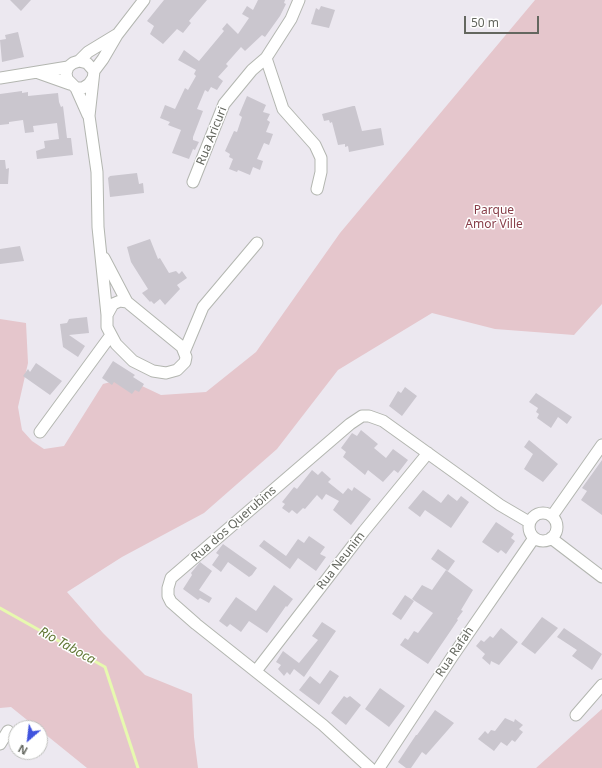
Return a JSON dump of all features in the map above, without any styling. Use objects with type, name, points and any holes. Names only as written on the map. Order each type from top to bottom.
[{"type":"street","points":[[39,73],[73,86],[83,88],[89,84],[117,35],[144,0]]},
{"type":"street","name":"Rua Aricuri","points":[[193,182],[224,104],[252,70],[266,58],[291,19],[299,0]]},
{"type":"street","points":[[0,78],[68,68],[73,63],[79,61],[88,52],[117,35]]},
{"type":"street","points":[[266,58],[283,109],[315,145],[321,158],[322,172],[317,189]]},
{"type":"street","points":[[79,61],[87,63],[93,75],[88,116],[97,172],[98,227],[102,254],[107,327],[110,335],[124,354],[153,371],[166,373],[177,370],[184,362],[186,357],[185,350],[127,302],[102,254]]},
{"type":"street","points":[[68,68],[67,79],[73,86],[88,116]]},
{"type":"street","points":[[185,350],[204,307],[256,243]]},
{"type":"street","points":[[107,315],[116,302],[127,302]]},
{"type":"street","points":[[40,432],[110,335]]},
{"type":"street","name":"Rua dos Querubins","points":[[370,768],[322,725],[196,624],[171,602],[168,596],[168,588],[171,578],[356,419],[362,416],[369,416],[383,421],[500,505],[529,522]]},
{"type":"street","points":[[552,516],[602,445]]},
{"type":"street","name":"Rua Neunim","points":[[256,671],[364,531],[428,453]]},
{"type":"street","points":[[539,513],[546,513],[552,516],[556,523],[556,531],[551,538],[543,541],[534,538],[529,531],[529,522],[533,516],[539,513]]},
{"type":"street","name":"Rua Rafah","points":[[379,768],[452,657],[534,538]]},
{"type":"street","points":[[551,538],[602,577]]},
{"type":"street","points":[[576,715],[602,685]]},
{"type":"street","points":[[0,744],[8,731]]},
{"type":"green space","name":"Parque Amor Ville","points":[[535,0],[602,0],[602,304],[574,335],[495,329],[432,313],[338,370],[277,449],[204,513],[122,557],[67,592],[103,633],[145,675],[192,694],[194,737],[198,768],[87,768],[48,736],[48,720],[27,720],[11,707],[0,708],[0,319],[26,323],[28,363],[18,407],[22,430],[32,441],[44,449],[64,446],[103,384],[125,378],[161,395],[206,392],[256,352],[340,233]]},
{"type":"green space","points":[[602,709],[602,768],[536,768]]},
{"type":"building","points":[[10,0],[31,0],[21,11]]},
{"type":"building","points":[[164,0],[207,0],[189,21],[191,23],[183,33],[177,29],[163,44],[150,34],[154,26],[147,21]]},
{"type":"building","points":[[258,0],[285,0],[284,3],[286,4],[280,16],[265,37],[262,35],[245,51],[241,47],[226,64],[228,66],[218,77],[223,81],[217,90],[211,87],[208,92],[205,90],[197,109],[203,111],[193,137],[193,140],[199,142],[195,150],[193,149],[189,159],[172,153],[181,130],[168,125],[170,122],[160,118],[165,105],[175,109],[185,88],[188,90],[196,76],[194,74],[196,70],[178,60],[184,50],[199,61],[224,31],[222,29],[227,23],[238,34],[249,18],[242,14],[247,6],[253,10]]},
{"type":"building","points":[[321,6],[335,10],[329,28],[311,24],[316,8],[319,10]]},
{"type":"building","points":[[18,32],[24,57],[2,62],[0,40],[6,39],[5,35]]},
{"type":"building","points":[[22,91],[22,93],[28,92],[28,96],[58,93],[59,102],[61,107],[63,106],[67,138],[71,138],[73,155],[37,159],[36,151],[45,148],[44,141],[59,139],[57,123],[33,126],[34,132],[25,133],[23,120],[0,125],[0,94]]},
{"type":"building","points":[[247,96],[266,105],[263,112],[270,114],[267,120],[270,122],[266,132],[273,134],[269,145],[264,143],[257,159],[263,161],[260,170],[253,167],[250,175],[238,170],[237,172],[229,169],[233,159],[229,157],[230,154],[225,151],[234,131],[237,132],[242,117],[239,115]]},
{"type":"building","points":[[355,106],[362,131],[381,128],[384,145],[349,152],[348,146],[345,147],[345,144],[338,145],[332,122],[330,123],[329,120],[324,121],[322,114]]},
{"type":"building","points":[[0,160],[5,160],[6,169],[9,168],[8,184],[0,184]]},
{"type":"building","points":[[137,173],[139,184],[143,183],[144,193],[110,197],[108,178],[110,176]]},
{"type":"building","points":[[150,239],[158,259],[160,258],[169,273],[176,271],[179,274],[182,271],[187,278],[177,285],[180,289],[165,305],[160,299],[154,304],[151,301],[150,302],[142,293],[148,289],[131,262],[127,247]]},
{"type":"building","points":[[20,246],[24,261],[0,264],[0,249]]},
{"type":"building","points":[[87,317],[89,333],[69,335],[85,346],[78,357],[63,347],[60,324],[67,323],[69,319]]},
{"type":"building","points":[[113,361],[135,375],[133,377],[144,384],[139,392],[135,390],[132,394],[114,382],[112,385],[102,378]]},
{"type":"building","points":[[36,363],[62,381],[50,395],[23,376],[28,369],[30,372]]},
{"type":"building","points":[[405,387],[417,396],[402,416],[389,406],[398,391],[401,393]]},
{"type":"building","points":[[536,393],[572,417],[567,424],[558,417],[551,428],[537,418],[539,414],[536,412],[538,408],[529,402]]},
{"type":"building","points":[[361,430],[378,444],[374,448],[386,458],[393,449],[408,460],[398,473],[394,470],[383,482],[368,470],[365,475],[343,457],[346,452],[341,448],[352,433],[357,436]]},
{"type":"building","points":[[529,440],[558,464],[543,482],[524,469],[533,454],[524,447]]},
{"type":"building","points":[[602,460],[602,515],[581,500],[587,491],[582,488]]},
{"type":"building","points":[[312,470],[318,475],[322,471],[331,479],[328,482],[343,494],[348,488],[352,491],[354,487],[371,499],[351,525],[333,510],[339,501],[326,494],[322,500],[317,495],[305,509],[303,508],[297,514],[292,510],[289,513],[282,508],[285,504],[282,502],[294,487],[297,489]]},
{"type":"building","points":[[423,490],[441,503],[448,494],[457,501],[461,496],[469,502],[451,528],[425,510],[420,517],[408,508]]},
{"type":"building","points":[[496,522],[514,534],[511,538],[515,541],[506,554],[501,550],[498,553],[482,542]]},
{"type":"building","points":[[309,536],[325,547],[320,554],[326,557],[316,571],[298,558],[290,569],[259,546],[264,540],[286,556],[298,539],[304,543]]},
{"type":"building","points":[[223,544],[257,568],[252,575],[249,577],[228,562],[221,572],[212,565],[219,555],[216,553]]},
{"type":"building","points":[[438,549],[455,561],[448,571],[431,559]]},
{"type":"building","points":[[200,562],[212,571],[199,590],[212,598],[209,603],[200,598],[198,600],[183,589],[192,575],[191,573]]},
{"type":"building","points":[[446,570],[473,590],[461,610],[463,611],[457,619],[458,620],[428,664],[400,645],[405,638],[408,640],[414,631],[418,633],[433,613],[412,599],[422,585],[432,590]]},
{"type":"building","points":[[274,585],[293,599],[287,607],[286,606],[267,633],[249,621],[241,632],[230,624],[227,627],[219,621],[236,597],[256,611]]},
{"type":"building","points":[[405,595],[414,601],[401,620],[392,614]]},
{"type":"building","points":[[542,617],[558,628],[535,654],[521,644]]},
{"type":"building","points":[[322,622],[336,631],[304,677],[294,669],[290,675],[287,672],[284,676],[278,669],[281,665],[276,662],[283,651],[299,663],[318,640],[312,636]]},
{"type":"building","points":[[501,628],[518,642],[499,665],[491,661],[490,665],[482,658],[485,654],[476,646],[481,640],[484,642],[490,636],[493,638]]},
{"type":"building","points":[[564,628],[602,654],[592,670],[572,656],[577,650],[557,637]]},
{"type":"building","points":[[330,670],[339,676],[319,705],[299,690],[310,676],[320,684]]},
{"type":"building","points":[[380,688],[405,706],[389,727],[365,709]]},
{"type":"building","points":[[344,696],[347,698],[350,696],[361,705],[346,725],[331,713]]},
{"type":"building","points":[[435,710],[454,723],[426,755],[422,752],[411,768],[406,768],[398,762]]},
{"type":"building","points":[[505,718],[514,722],[515,719],[523,725],[519,729],[523,732],[515,742],[512,740],[507,746],[501,742],[494,751],[478,739],[485,731],[488,734],[491,730],[495,731]]},
{"type":"waterway","name":"Rio Taboca","points":[[0,608],[105,667],[138,768]]}]
